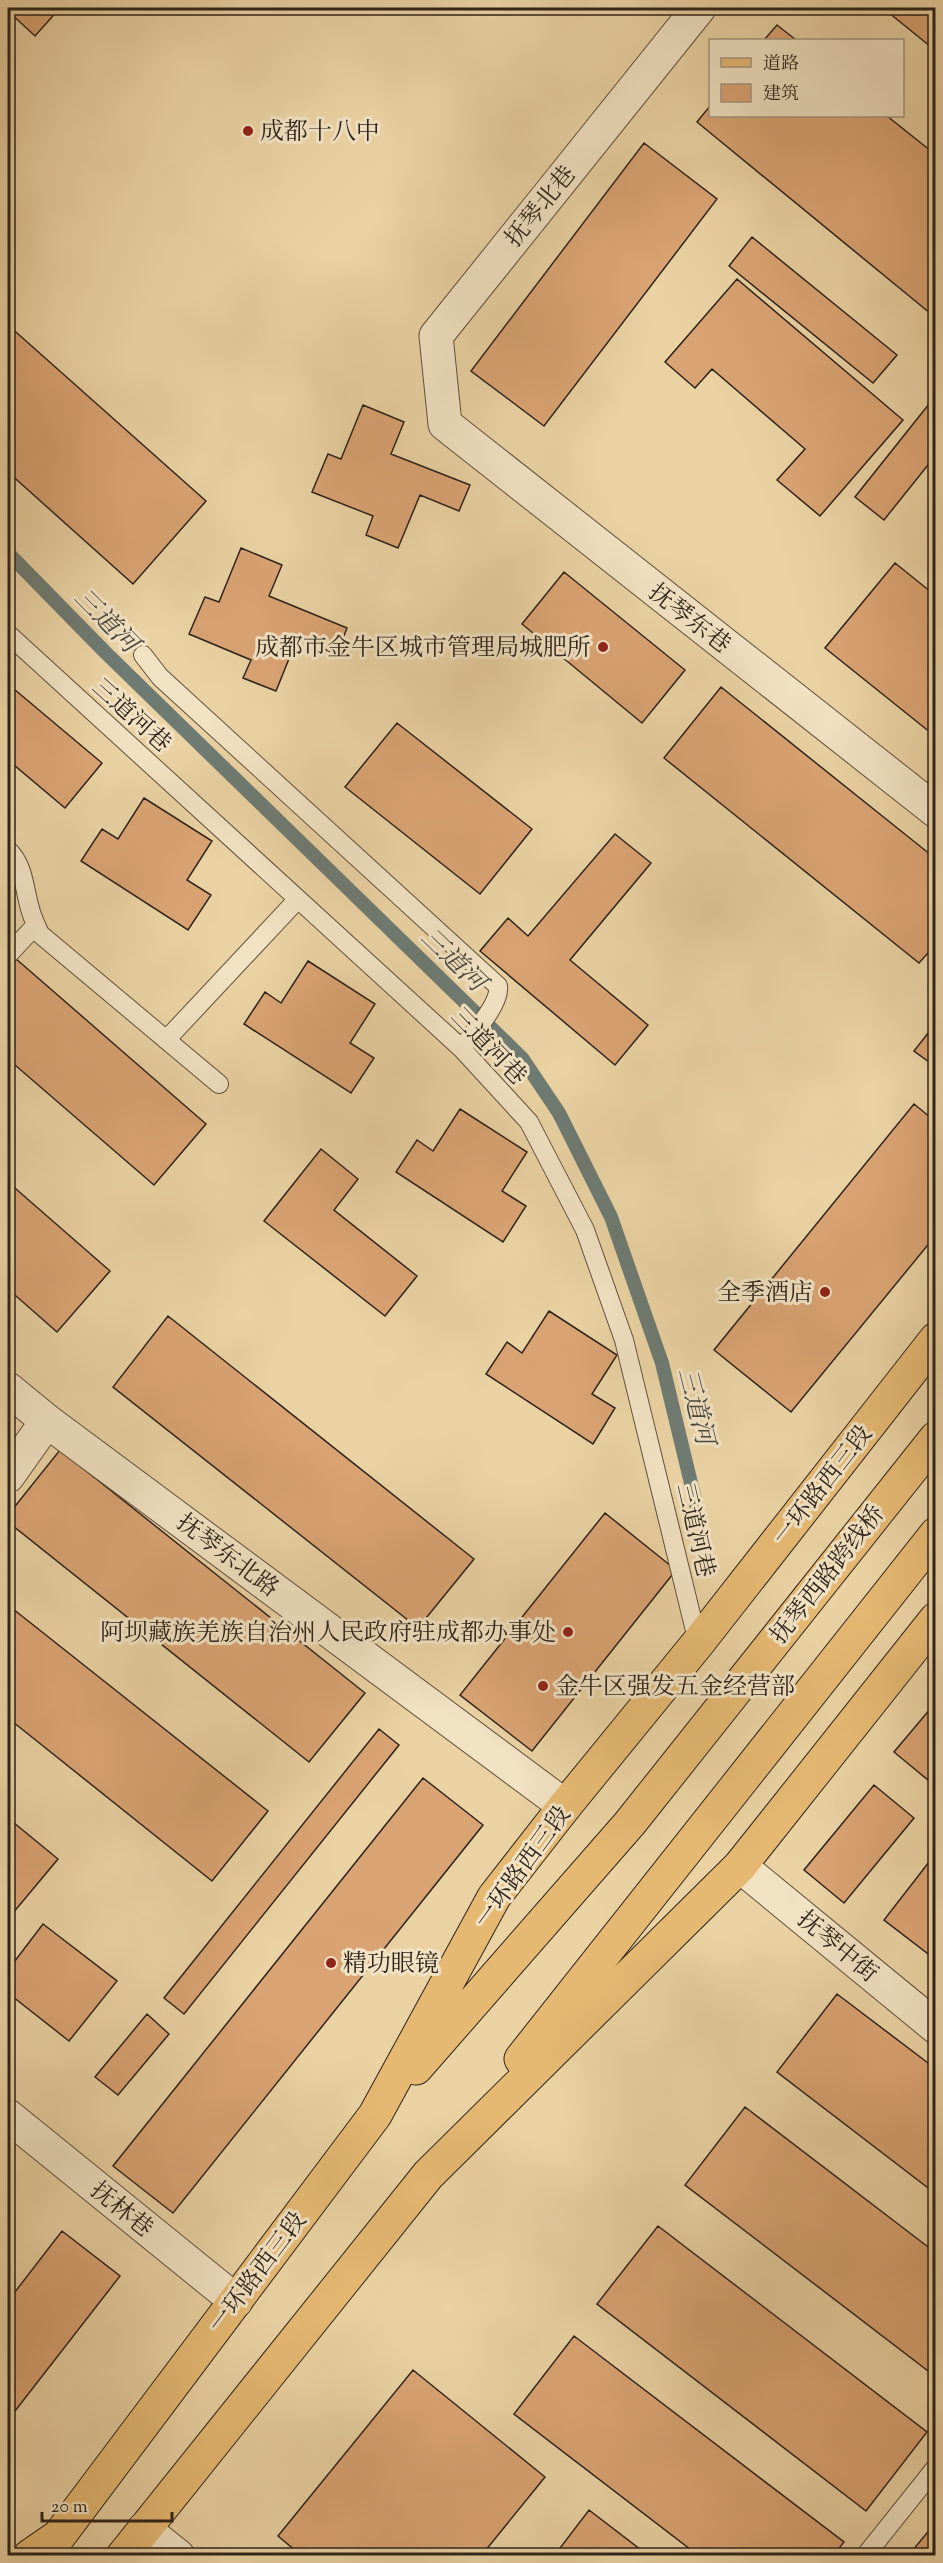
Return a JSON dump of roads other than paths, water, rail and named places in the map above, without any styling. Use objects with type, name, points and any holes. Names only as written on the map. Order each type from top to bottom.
[{"type":"main road","name":"一环路西三段","points":[[30,2556],[51,2546],[375,2115],[494,1897],[698,1643],[936,1339]]},
{"type":"main road","name":"抚琴西路跨线桥","points":[[375,2115],[630,1823],[936,1438]]},
{"type":"main road","points":[[123,2556],[936,1534]]},
{"type":"main road","points":[[428,2175],[740,1866],[936,1619]]},
{"type":"street","name":"抚琴北巷","points":[[445,424],[436,336],[699,8]]},
{"type":"street","name":"抚琴东巷","points":[[445,424],[936,811]]},
{"type":"street","name":"抚琴东北路","points":[[8,1389],[47,1421],[565,1806]]},
{"type":"street","points":[[8,1476],[47,1421]]},
{"type":"street","name":"抚琴中街","points":[[740,1866],[936,2027]]},
{"type":"street","name":"抚林巷","points":[[8,2116],[236,2301]]},
{"type":"street","points":[[144,2529],[178,2556]]},
{"type":"lane","name":"三道河巷","points":[[8,634],[298,899],[466,1043],[529,1122],[585,1230],[624,1340],[698,1643]]},
{"type":"lane","points":[[143,655],[160,676],[498,986],[500,994],[466,1043]]},
{"type":"lane","points":[[8,850],[13,855],[23,877],[31,911],[40,934],[219,1084]]},
{"type":"lane","points":[[166,1040],[298,899]]},
{"type":"lane","points":[[8,955],[36,925]]},
{"type":"lane","points":[[865,2556],[936,2467]]},
{"type":"waterway","name":"三道河","points":[[8,553],[106,653],[522,1058],[559,1113],[611,1217],[662,1363],[697,1508]]},
{"type":"place","name":"成都十八中","points":[[248,131]]},
{"type":"place","name":"成都市金牛区城市管理局城肥所","points":[[603,647]]},
{"type":"place","name":"全季酒店","points":[[825,1292]]},
{"type":"place","name":"阿坝藏族羌族自治州人民政府驻成都办事处","points":[[568,1632]]},
{"type":"place","name":"金牛区强发五金经营部","points":[[543,1686]]},
{"type":"place","name":"精功眼镜","points":[[331,1963]]}]
